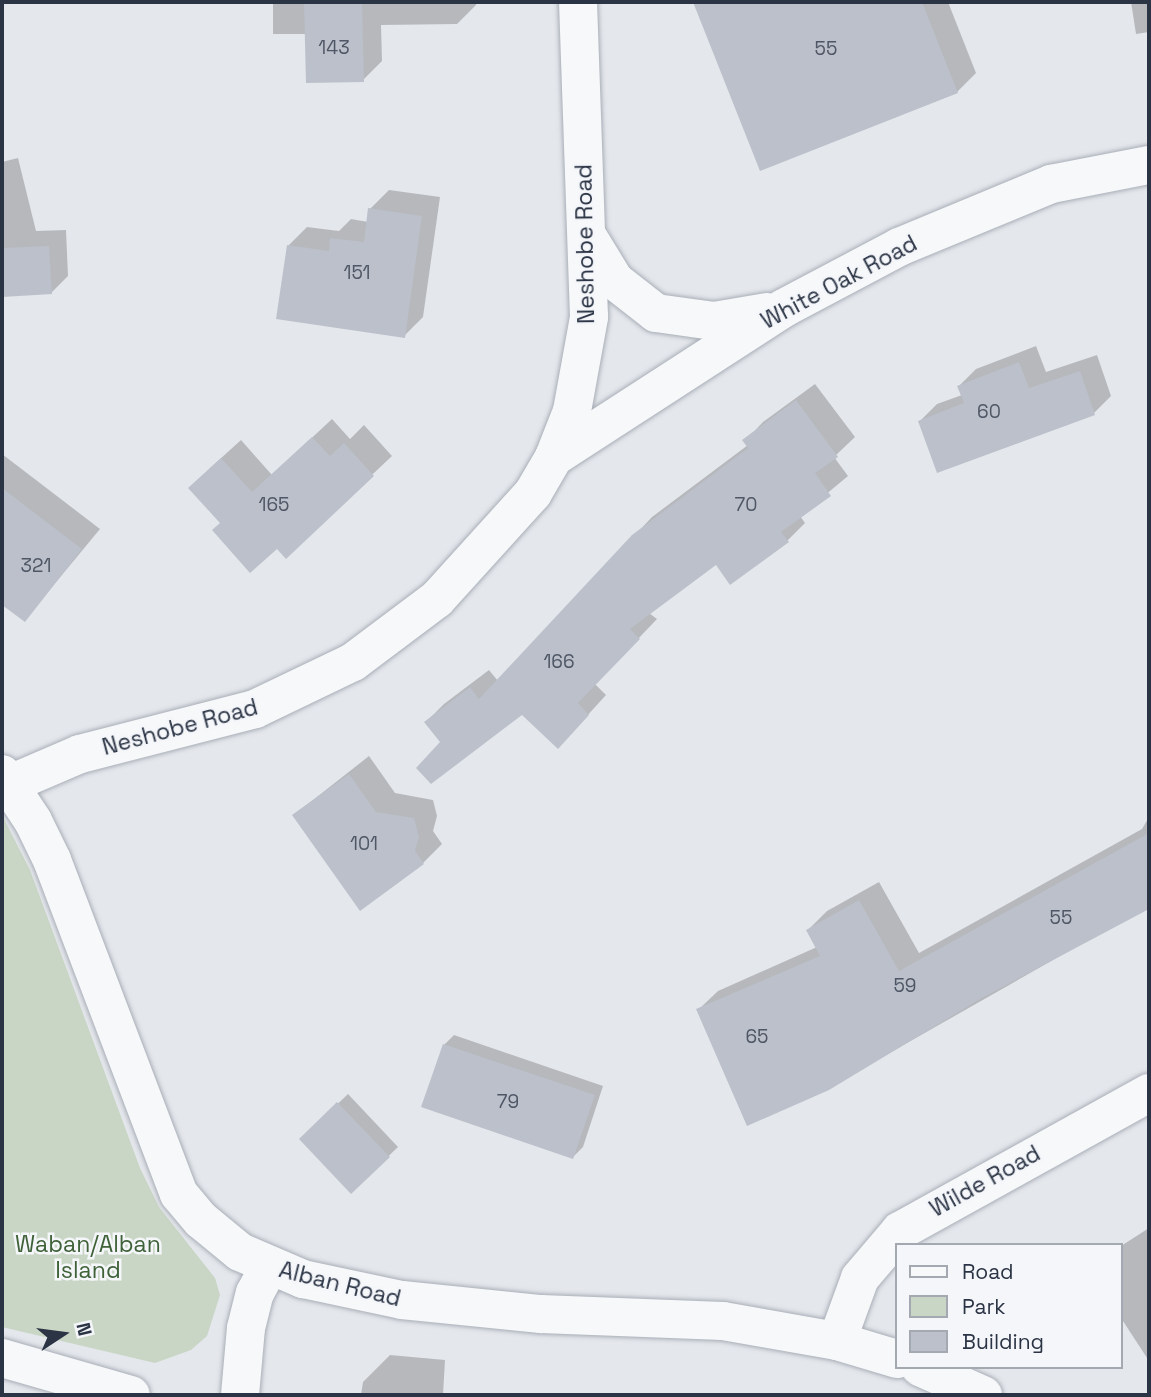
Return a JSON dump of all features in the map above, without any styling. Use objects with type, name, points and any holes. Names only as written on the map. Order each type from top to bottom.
[{"type":"street","name":"Neshobe Road","points":[[6,779],[80,754],[255,709],[353,662],[437,599],[472,566],[533,493],[554,457],[572,411],[589,317],[578,2]]},
{"type":"street","name":"White Oak Road","points":[[554,457],[784,308],[898,247],[1003,201],[1087,175],[1149,165]]},
{"type":"street","points":[[587,235],[615,281],[656,313],[714,321],[784,308]]},
{"type":"street","name":"Alban Road","points":[[6,779],[52,860],[162,1158],[179,1194],[210,1228],[240,1252],[269,1267],[402,1300],[541,1314],[723,1321],[837,1341],[895,1358]]},
{"type":"street","name":"Wilde Road","points":[[837,1341],[860,1278],[900,1231],[1149,1093]]},
{"type":"street","points":[[240,1395],[246,1328],[256,1293],[269,1267]]},
{"type":"street","points":[[2,1358],[131,1395]]},
{"type":"street","points":[[925,1369],[984,1395]]},
{"type":"green space","name":"Waban/Alban Island","points":[[2,815],[30,870],[140,1168],[159,1207],[215,1278],[220,1295],[207,1336],[191,1350],[155,1363],[2,1327]]},
{"type":"building","points":[[304,2],[362,2],[364,82],[306,83]]},
{"type":"building","points":[[693,2],[922,2],[958,93],[760,171]]},
{"type":"building","points":[[368,208],[422,216],[405,338],[276,319],[287,245],[329,251],[330,238],[364,242]]},
{"type":"building","points":[[49,246],[52,294],[2,297],[2,248]]},
{"type":"building","points":[[1019,362],[1029,388],[1080,371],[1095,415],[937,473],[918,421],[964,403],[957,386]]},
{"type":"building","points":[[796,400],[838,457],[815,473],[831,496],[781,532],[789,542],[730,585],[716,565],[630,629],[640,639],[578,703],[589,715],[558,749],[522,715],[431,784],[416,768],[440,742],[424,722],[470,687],[479,699],[632,535],[748,448],[742,440]]},
{"type":"building","points":[[312,437],[330,456],[344,443],[374,476],[286,559],[277,549],[250,573],[212,530],[220,523],[188,488],[221,458],[252,492]]},
{"type":"building","points":[[2,488],[82,549],[25,622],[2,605]]},
{"type":"building","points":[[349,774],[376,812],[414,818],[419,837],[415,851],[424,864],[360,911],[292,815]]},
{"type":"building","points":[[1149,833],[1149,909],[980,999],[829,1090],[747,1126],[696,1009],[820,956],[806,930],[859,900],[899,971]]},
{"type":"building","points":[[443,1044],[595,1095],[573,1159],[421,1107]]},
{"type":"building","points":[[337,1102],[390,1157],[351,1194],[299,1139]]}]
